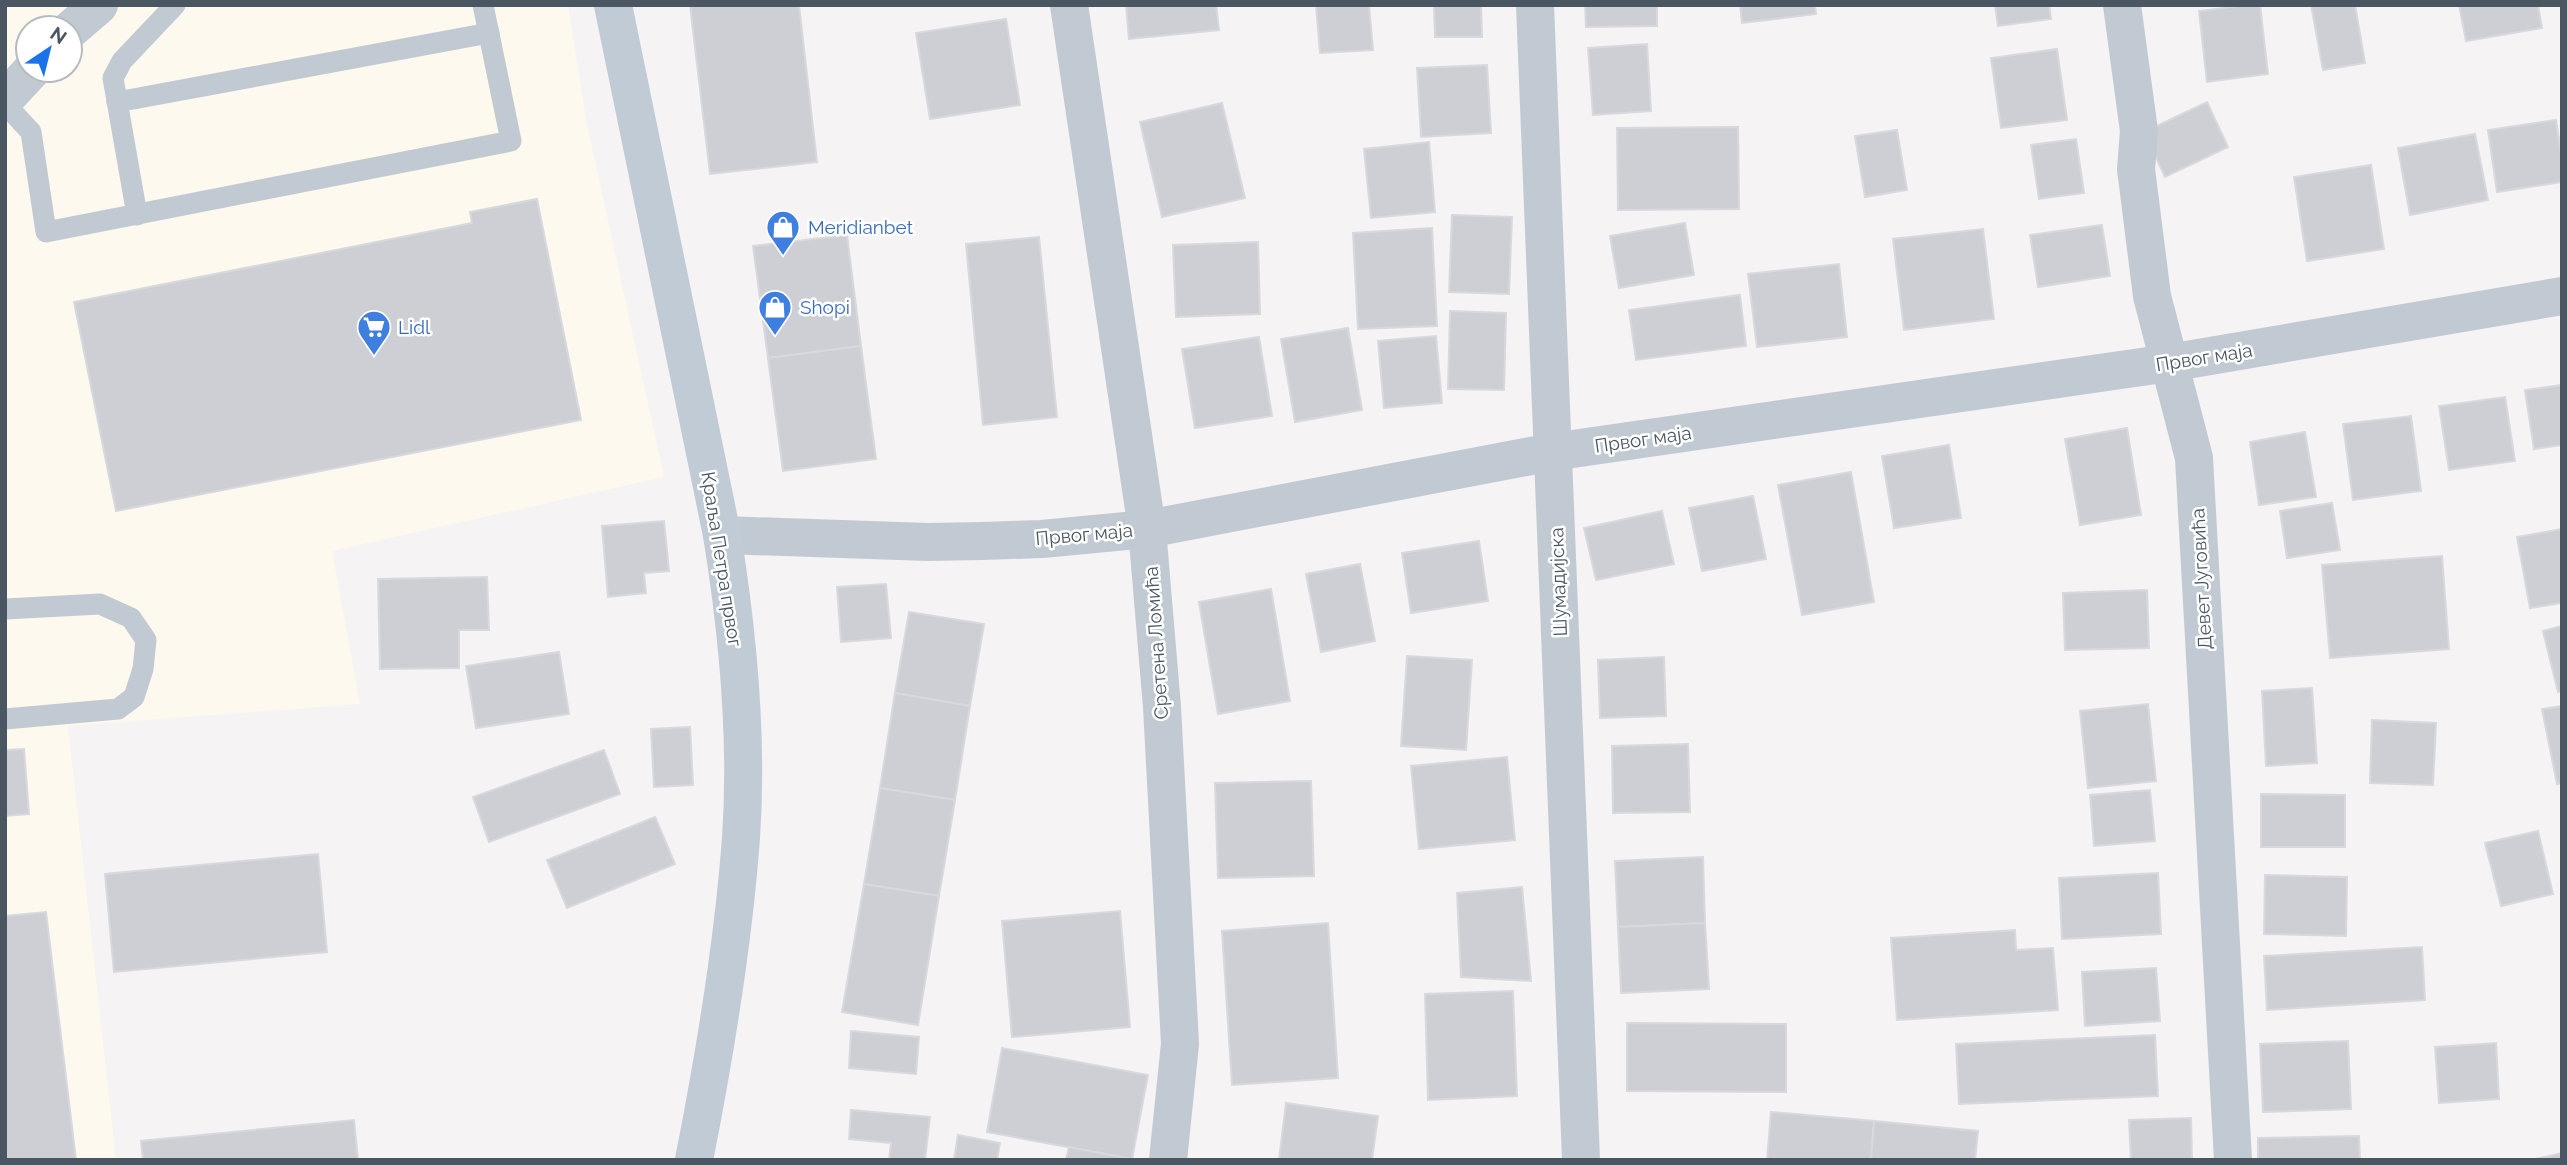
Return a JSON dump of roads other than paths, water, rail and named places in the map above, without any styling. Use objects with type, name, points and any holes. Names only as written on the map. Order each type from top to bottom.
[{"type":"main road","name":"Краља Петра првог","points":[[613,5],[722,535],[731,588],[740,695],[743,756],[741,837],[709,1083],[694,1160]]},
{"type":"street","points":[[84,18],[99,5]]},
{"type":"street","name":"Сретена Ломића","points":[[1069,5],[1147,529],[1162,720],[1180,1044],[1168,1160]]},
{"type":"street","name":"Шумадијска","points":[[1535,5],[1581,1160]]},
{"type":"street","name":"Девет Југовића","points":[[2122,5],[2139,131],[2136,169],[2151,284],[2194,458],[2233,1160]]},
{"type":"street","points":[[5,99],[19,84]]},
{"type":"street","name":"Првог маја","points":[[722,535],[982,541],[1042,539],[1147,529],[1552,452],[2169,363],[2562,296]]},
{"type":"lane","points":[[137,215],[113,78],[122,61],[175,5]]},
{"type":"lane","points":[[5,104],[31,132],[46,232],[511,141],[483,5]]},
{"type":"lane","points":[[117,102],[489,33]]},
{"type":"lane","points":[[5,609],[100,604],[131,618],[146,640],[143,669],[134,697],[118,709],[5,719]]},
{"type":"place","name":"Meridianbet","points":[[783,257]]},
{"type":"place","name":"Shopi","points":[[775,337]]},
{"type":"place","name":"Lidl","points":[[374,357]]}]
